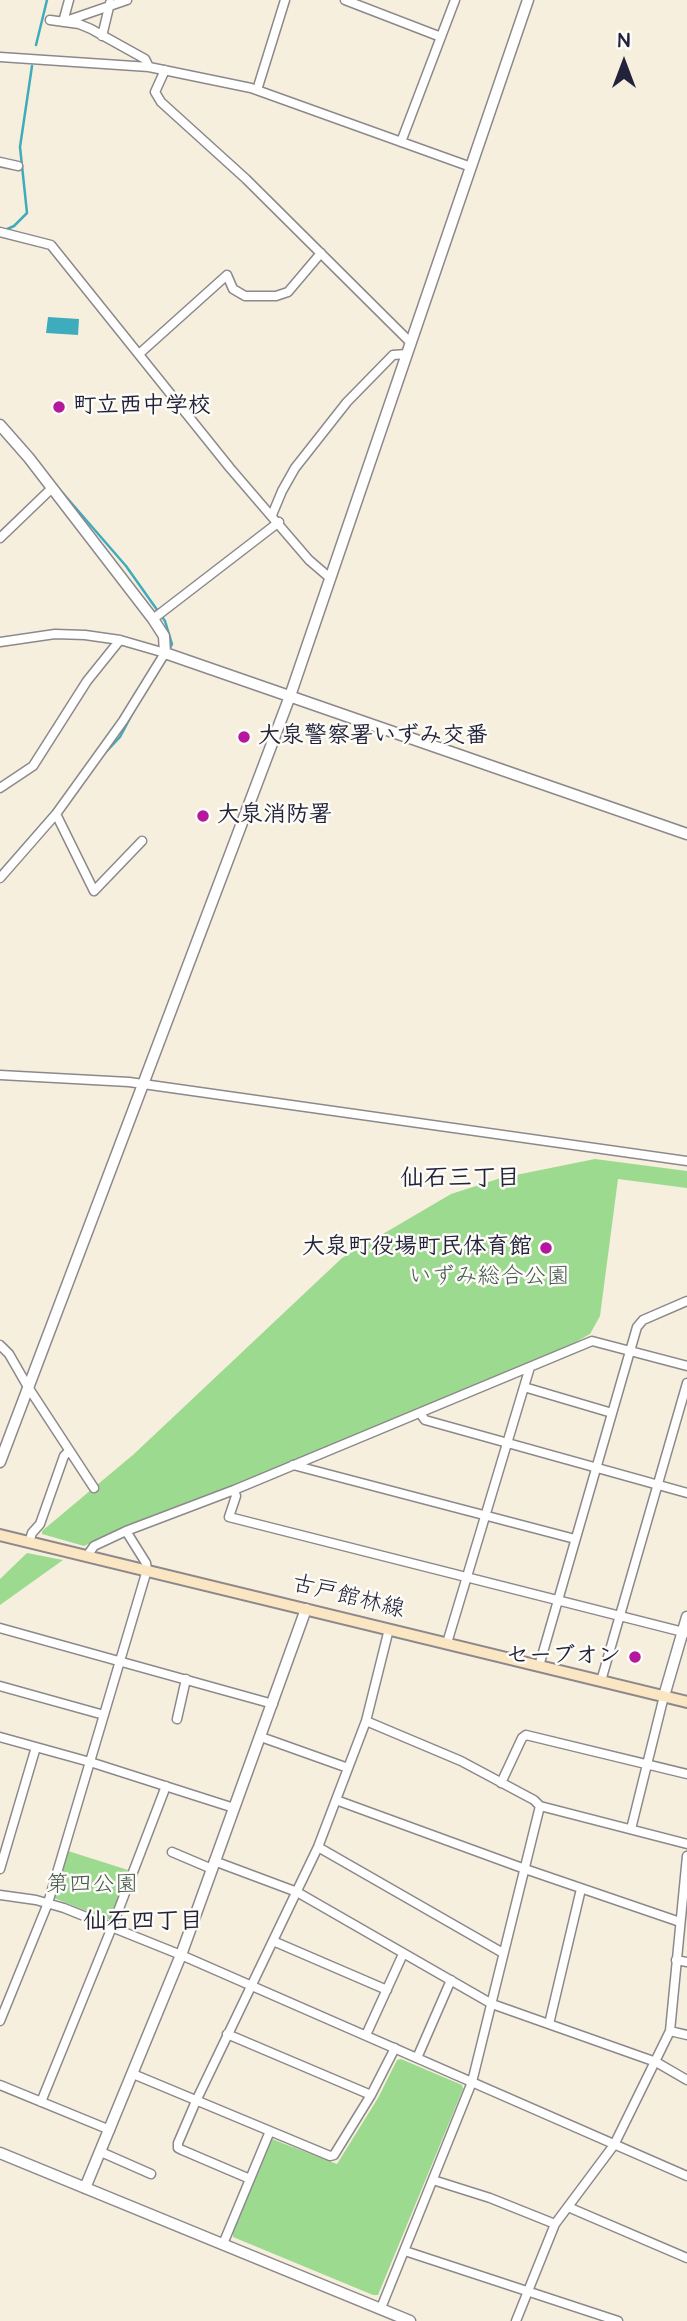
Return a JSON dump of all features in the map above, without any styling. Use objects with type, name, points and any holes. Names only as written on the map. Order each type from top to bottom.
[{"type":"main road","name":"古戸館林線","points":[[0,1535],[687,1702]]},
{"type":"street","points":[[63,22],[69,0]]},
{"type":"street","points":[[63,22],[85,15],[110,2],[127,0]]},
{"type":"street","points":[[257,90],[285,0]]},
{"type":"street","points":[[345,0],[442,37]]},
{"type":"street","points":[[401,142],[455,0]]},
{"type":"street","points":[[0,1462],[290,696],[528,0]]},
{"type":"street","points":[[102,36],[110,2]]},
{"type":"street","points":[[50,20],[79,24],[145,60],[149,67]]},
{"type":"street","points":[[0,57],[149,67],[257,90],[471,167]]},
{"type":"street","points":[[165,71],[155,92],[161,102],[223,156],[411,343]]},
{"type":"street","points":[[0,162],[18,166]]},
{"type":"street","points":[[0,232],[51,245],[230,468],[309,560],[330,578]]},
{"type":"street","points":[[139,354],[227,275],[233,289],[245,296],[276,296],[288,292],[321,253]]},
{"type":"street","points":[[272,515],[295,468],[347,402],[393,355],[407,354]]},
{"type":"street","points":[[0,425],[52,488],[164,636],[164,653],[123,720],[56,814],[0,878]]},
{"type":"street","points":[[0,538],[52,488]]},
{"type":"street","points":[[153,620],[279,522]]},
{"type":"street","points":[[0,642],[55,634],[120,640],[687,834]]},
{"type":"street","points":[[0,788],[33,766],[87,681],[120,640]]},
{"type":"street","points":[[56,814],[94,891],[142,841]]},
{"type":"street","points":[[0,1075],[142,1084],[687,1161]]},
{"type":"street","points":[[539,1666],[639,1322],[687,1301]]},
{"type":"street","points":[[87,1556],[94,1546],[126,1531],[234,1490],[592,1341],[687,1366]]},
{"type":"street","points":[[0,1345],[9,1354],[94,1488]]},
{"type":"street","points":[[447,1643],[530,1367]]},
{"type":"street","points":[[601,1681],[687,1383]]},
{"type":"street","points":[[524,1387],[612,1413]]},
{"type":"street","points":[[420,1413],[425,1420],[687,1493]]},
{"type":"street","points":[[29,1542],[32,1533],[40,1524],[64,1456],[69,1451]]},
{"type":"street","points":[[293,1465],[575,1539]]},
{"type":"street","points":[[234,1490],[236,1496],[229,1517],[685,1632]]},
{"type":"street","points":[[0,2021],[48,1903],[147,1570],[146,1563],[126,1531]]},
{"type":"street","points":[[85,2188],[181,1955],[306,1609]]},
{"type":"street","points":[[631,1829],[687,1617]]},
{"type":"street","points":[[0,1628],[273,1704]]},
{"type":"street","points":[[250,2179],[178,2148],[177,2143],[318,1847],[366,1721],[389,1629]]},
{"type":"street","points":[[177,1719],[186,1679]]},
{"type":"street","points":[[0,1686],[104,1716]]},
{"type":"street","points":[[366,1721],[461,1761],[534,1800],[540,1806],[687,1844]]},
{"type":"street","points":[[501,1783],[522,1738],[526,1735],[687,1774]]},
{"type":"street","points":[[0,1737],[90,1762],[234,1808]]},
{"type":"street","points":[[261,1737],[348,1768]]},
{"type":"street","points":[[0,1868],[36,1747]]},
{"type":"street","points":[[41,2102],[166,1786]]},
{"type":"street","points":[[336,1800],[680,1922]]},
{"type":"street","points":[[381,2308],[472,2082],[540,1806]]},
{"type":"street","points":[[318,1847],[503,1953]]},
{"type":"street","points":[[172,1853],[297,1892],[492,2004],[656,2062],[687,2080]]},
{"type":"street","points":[[516,2321],[555,2224],[614,2145],[670,2031],[687,1856]]},
{"type":"street","points":[[549,2024],[581,1889]]},
{"type":"street","points":[[0,1895],[48,1903],[181,1955],[687,2176]]},
{"type":"street","points":[[273,1941],[387,1990]]},
{"type":"street","points":[[366,2035],[403,1954]]},
{"type":"street","points":[[676,1960],[687,1962]]},
{"type":"street","points":[[417,2058],[451,1980]]},
{"type":"street","points":[[670,2031],[687,2035]]},
{"type":"street","points":[[227,2034],[371,2095]]},
{"type":"street","points":[[133,2074],[330,2156],[334,2155],[371,2095],[395,2048]]},
{"type":"street","points":[[0,2085],[110,2130]]},
{"type":"street","points":[[223,2244],[270,2131]]},
{"type":"street","points":[[101,2152],[152,2174]]},
{"type":"street","points":[[0,2153],[410,2321]]},
{"type":"street","points":[[433,2180],[555,2224]]},
{"type":"street","points":[[568,2207],[687,2258]]},
{"type":"street","points":[[405,2251],[618,2321]]},
{"type":"green space","name":"いずみ総合公園","points":[[595,1159],[687,1171],[687,1188],[618,1179],[600,1316],[590,1334],[244,1483],[84,1546],[42,1534],[42,1531],[134,1454],[342,1258],[451,1194],[501,1178]]},
{"type":"green space","points":[[27,1553],[63,1560],[0,1605],[0,1579]]},
{"type":"green space","name":"第四公園","points":[[68,1851],[128,1870],[110,1919],[54,1898]]},
{"type":"green space","points":[[401,2059],[462,2085],[463,2089],[378,2295],[233,2237],[272,2139],[337,2164],[378,2098],[397,2060]]},
{"type":"water","points":[[48,317],[79,319],[78,335],[46,333]]},
{"type":"waterway","points":[[36,45],[47,0]]},
{"type":"waterway","points":[[3,231],[14,226],[27,213],[20,147],[32,66]]},
{"type":"waterway","points":[[54,483],[126,566],[165,621],[172,644],[168,652]]},
{"type":"waterway","points":[[103,755],[120,737],[138,703]]},
{"type":"waterway","points":[[0,872],[54,810]]},
{"type":"place","name":"町立西中学校","points":[[59,407]]},
{"type":"place","name":"大泉警察署いずみ交番","points":[[244,737]]},
{"type":"place","name":"大泉消防署","points":[[203,816]]},
{"type":"place","name":"大泉町役場町民体育館","points":[[546,1248]]},
{"type":"place","name":"セーブオン","points":[[635,1657]]},
{"type":"district","name":"仙石三丁目","points":[[460,1180]]},
{"type":"district","name":"仙石四丁目","points":[[143,1923]]}]
